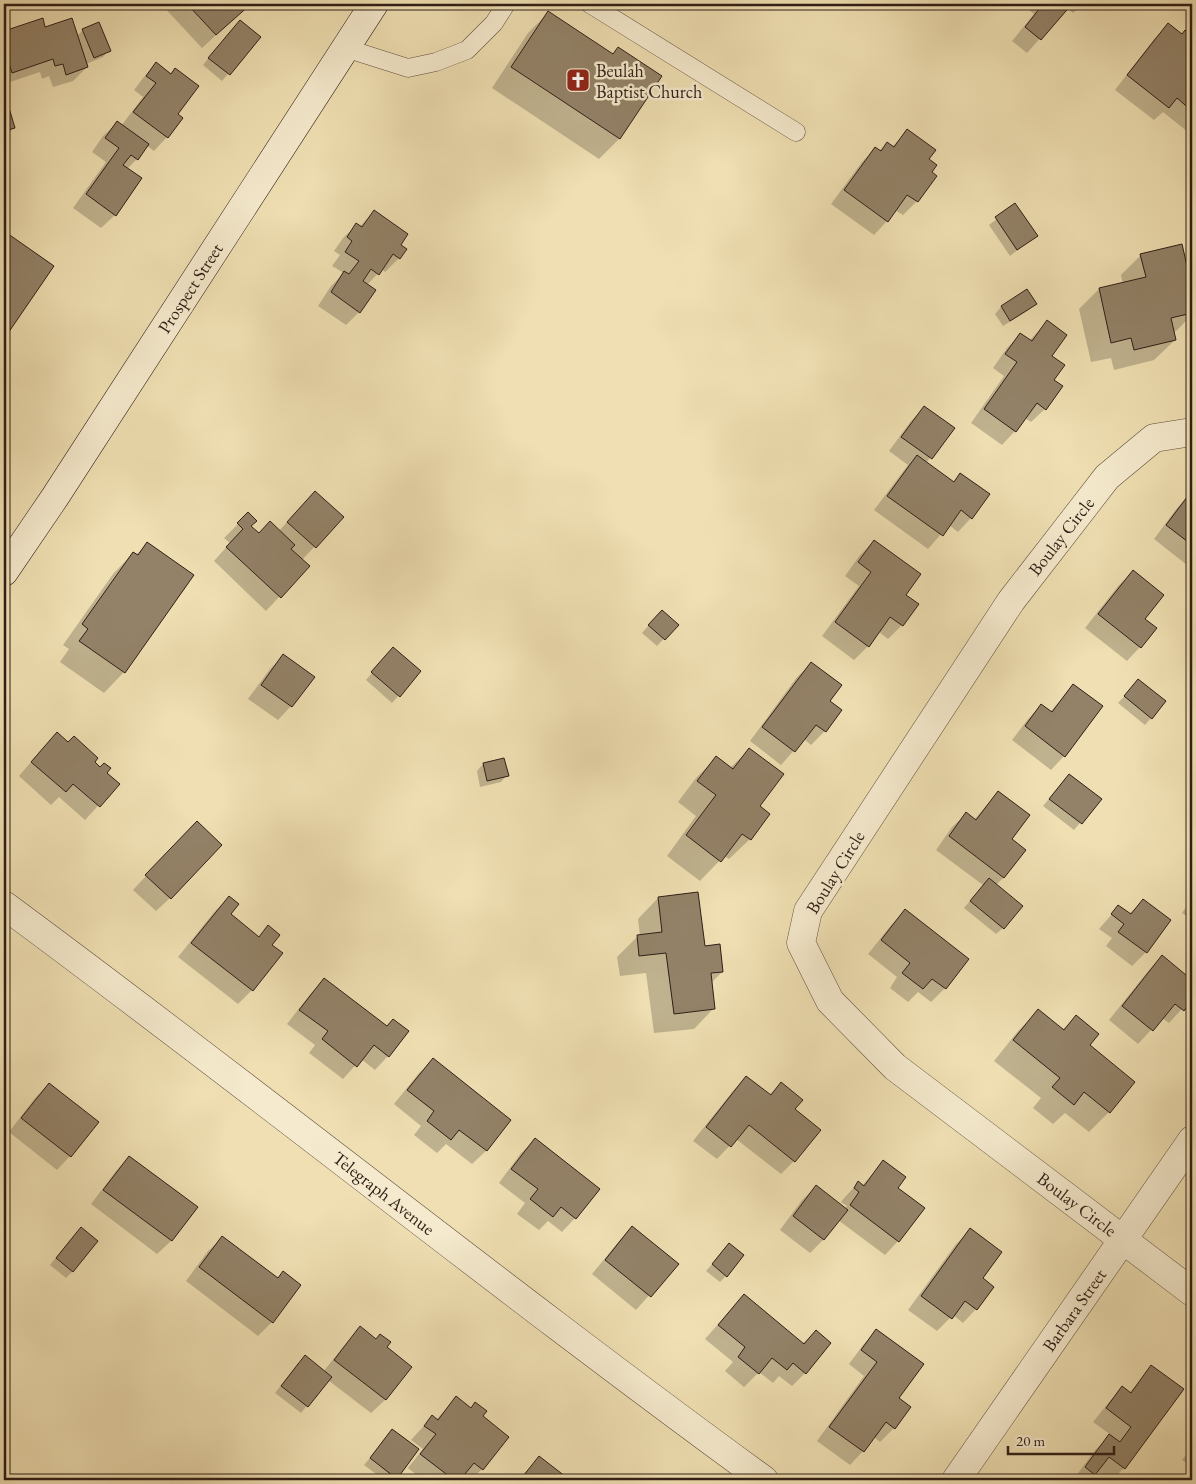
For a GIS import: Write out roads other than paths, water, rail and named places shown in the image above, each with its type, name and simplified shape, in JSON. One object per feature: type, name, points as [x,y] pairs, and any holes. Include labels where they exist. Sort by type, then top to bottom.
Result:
[{"type":"street","name":"Prospect Street","points":[[4,572],[55,497],[374,4]]},
{"type":"street","name":"Boulay Circle","points":[[1192,432],[1154,438],[1107,476],[1011,601],[808,911],[802,943],[830,1000],[895,1067],[1192,1292]]},
{"type":"street","name":"Telegraph Avenue","points":[[4,904],[649,1396],[764,1480]]},
{"type":"street","name":"Barbara Street","points":[[956,1480],[1192,1140]]},
{"type":"lane","points":[[345,48],[408,68],[436,62],[467,50],[494,23],[506,4]]},
{"type":"lane","points":[[590,4],[796,132]]},
{"type":"place","name":"Beulah Baptist Church","points":[[578,80]]}]
